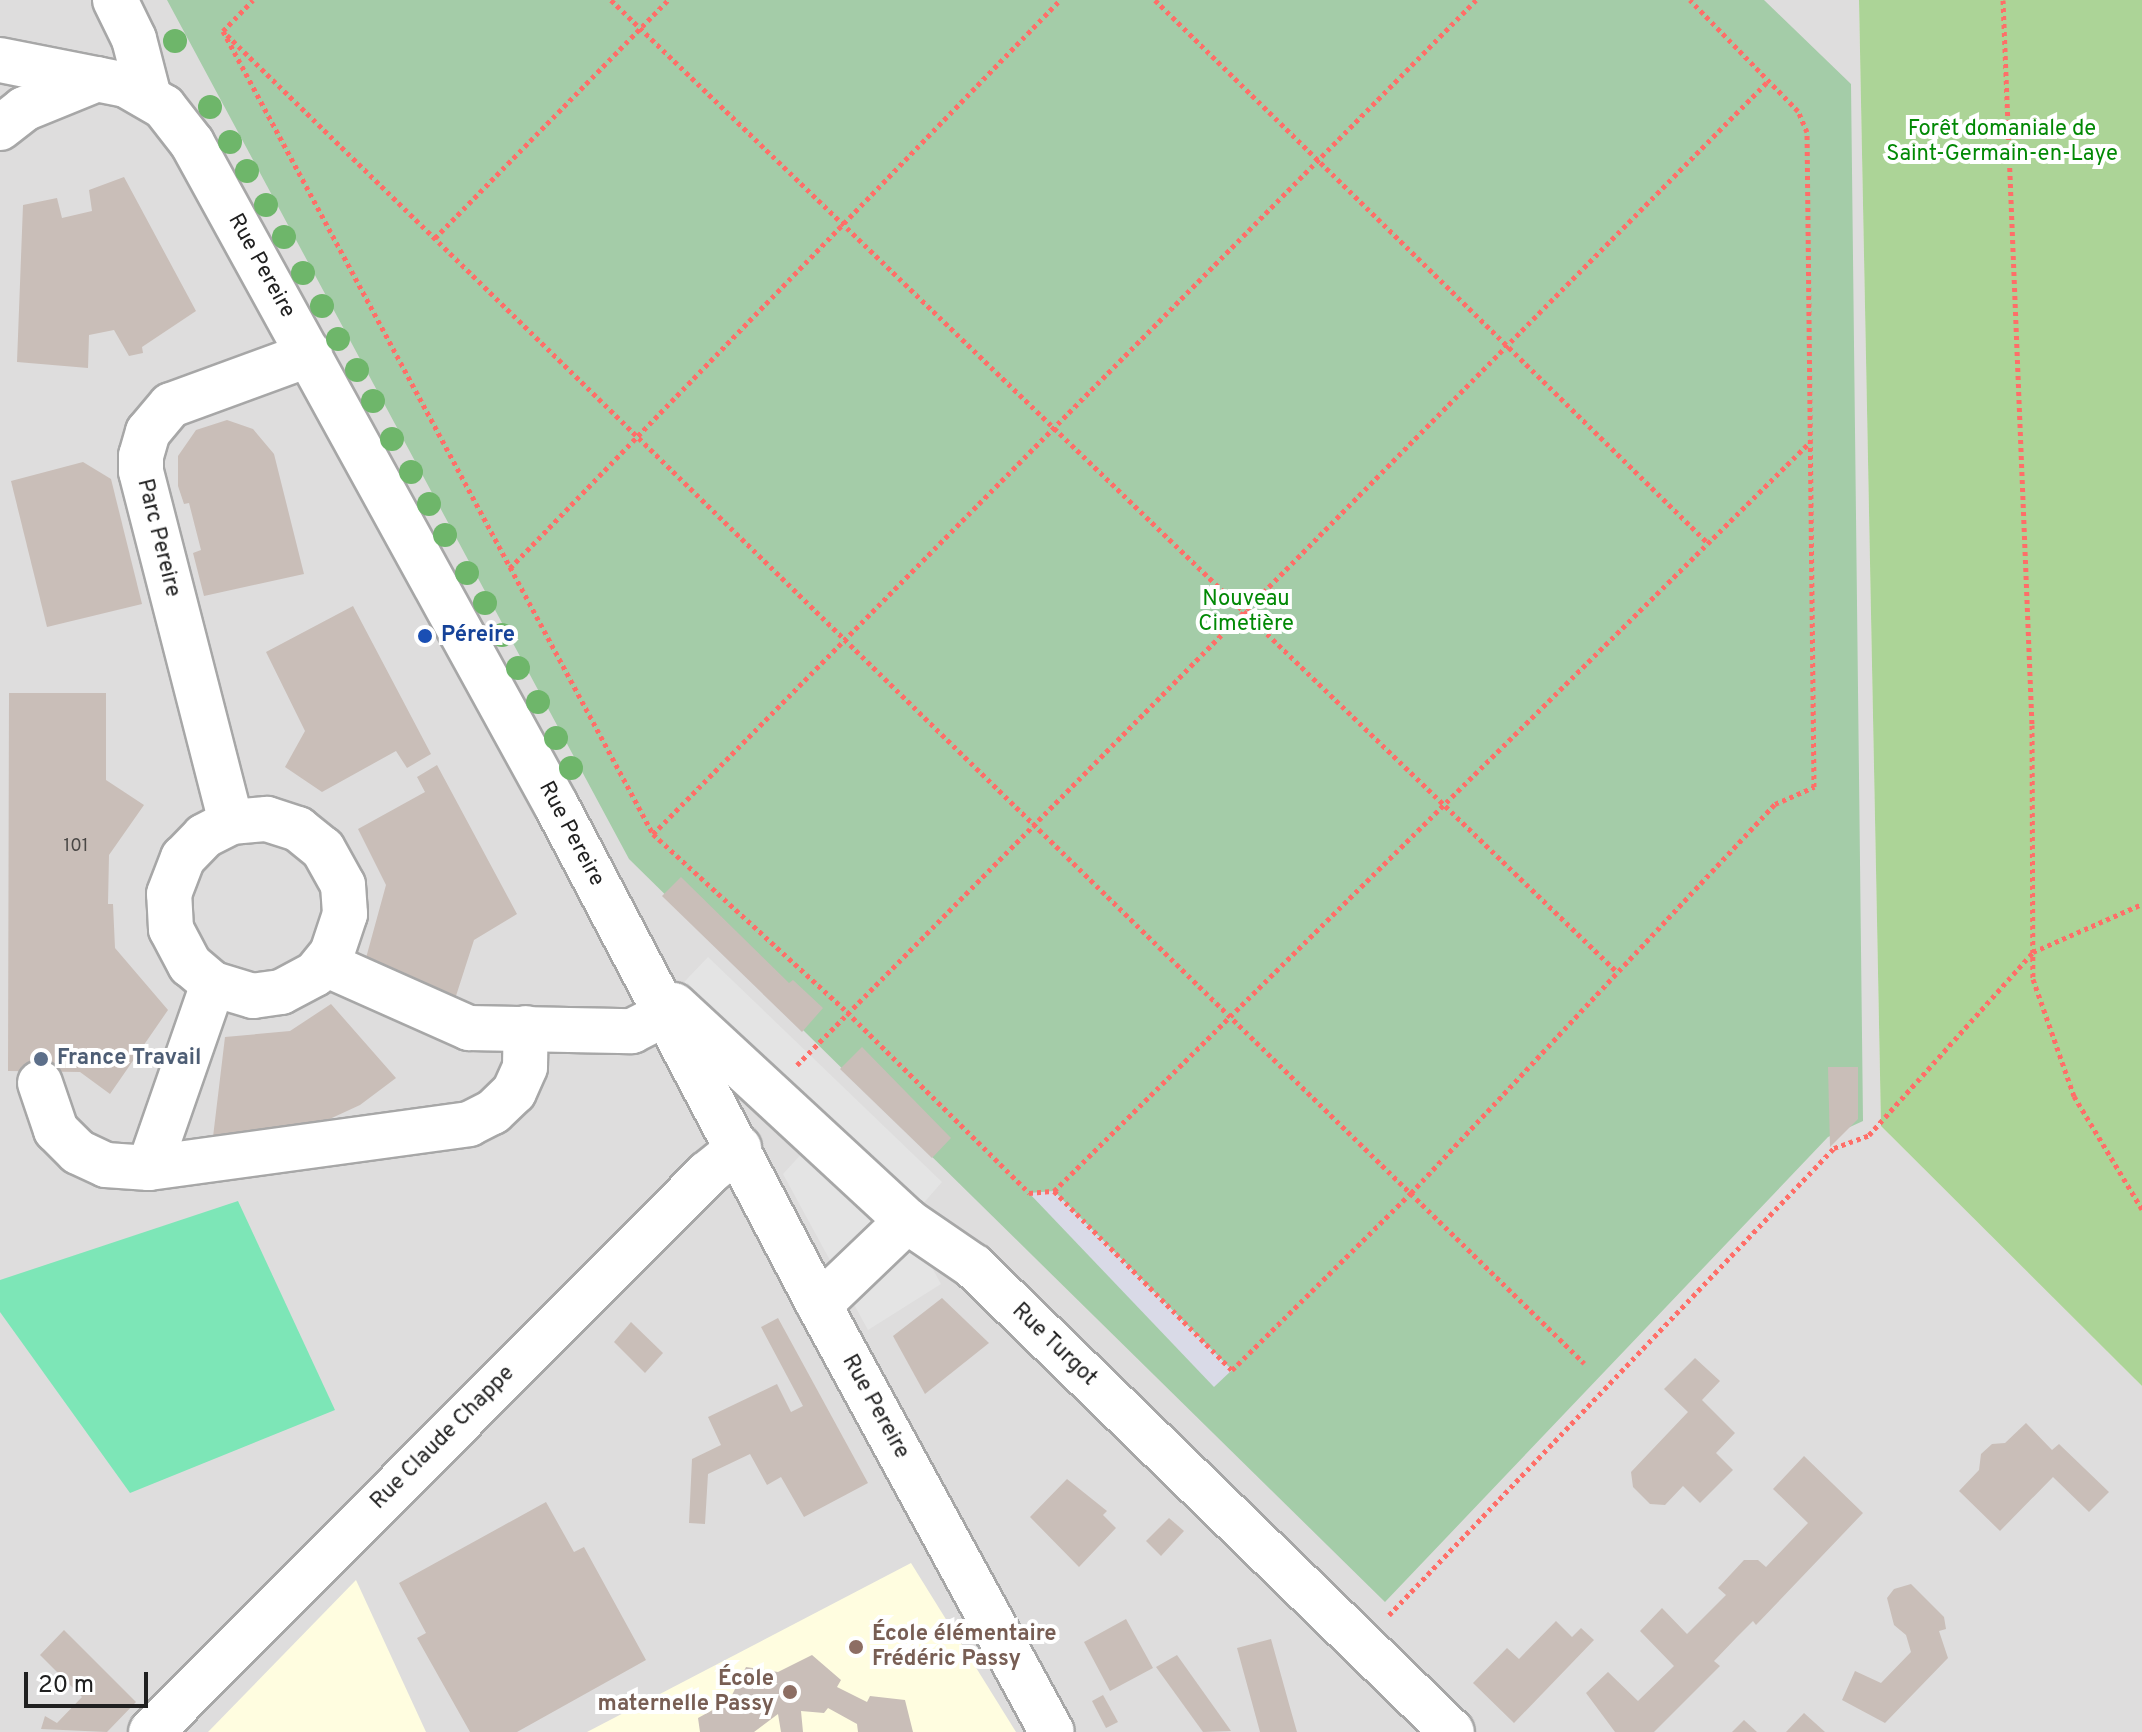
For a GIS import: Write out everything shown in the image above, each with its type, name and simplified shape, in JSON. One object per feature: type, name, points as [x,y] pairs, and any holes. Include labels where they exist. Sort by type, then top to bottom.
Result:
[{"type":"street","points":[[115,0],[134,39],[149,97]]},
{"type":"street","name":"Rue Pereire","points":[[0,60],[126,85],[149,97],[192,143],[310,354],[739,1148],[819,1305],[1052,1732]]},
{"type":"street","points":[[0,128],[24,109],[98,79]]},
{"type":"street","name":"Parc Pereire","points":[[231,822],[141,471],[141,456],[155,422],[179,400],[310,354]]},
{"type":"street","points":[[255,818],[289,824],[307,834],[330,859],[343,885],[345,914],[338,942],[325,964],[281,992],[253,996],[213,984],[190,965],[176,943],[169,894],[176,869],[192,847],[231,822],[255,818]]},
{"type":"street","points":[[325,964],[469,1028],[632,1031],[666,1014]]},
{"type":"street","name":"Rue Turgot","points":[[645,973],[907,1221],[973,1266],[1452,1732]]},
{"type":"street","points":[[149,1168],[213,984]]},
{"type":"street","points":[[40,1083],[56,1130],[78,1152],[106,1165],[149,1168],[469,1124],[493,1112],[514,1092],[525,1067],[526,1028]]},
{"type":"street","name":"Rue Claude Chappe","points":[[151,1732],[708,1173],[739,1148]]},
{"type":"street","points":[[819,1305],[907,1221]]},
{"type":"path","points":[[223,31],[253,0]]},
{"type":"path","points":[[611,0],[1616,971]]},
{"type":"path","points":[[435,238],[668,0]]},
{"type":"path","points":[[510,568],[1060,0]]},
{"type":"path","points":[[1155,0],[1708,543]]},
{"type":"path","points":[[653,834],[1476,0]]},
{"type":"path","points":[[1054,1191],[1232,1370],[1411,1193],[1775,804],[1814,787],[1807,132],[1798,111],[1690,0]]},
{"type":"path","points":[[2003,0],[2032,725],[2033,979],[2074,1096],[2142,1209]]},
{"type":"path","points":[[223,31],[1584,1363]]},
{"type":"path","points":[[223,31],[653,834],[847,1012],[1029,1193],[1054,1191],[1811,441]]},
{"type":"path","points":[[770,1094],[1033,823],[1769,80]]},
{"type":"path","points":[[1361,1644],[1834,1148],[1869,1135],[2033,952],[2142,904]]},
{"type":"shaded area","points":[[0,0],[1859,0],[1881,1126],[2142,1386],[2142,1732],[0,1732]]},
{"type":"shaded area","points":[[708,957],[942,1182],[907,1222],[941,1284],[868,1330],[783,1174],[816,1138],[668,999]]},
{"type":"shaded area","points":[[1054,1191],[1232,1370],[1214,1387],[1029,1193]]},
{"type":"shaded area","name":"École élémentaire Frédéric Passy","points":[[911,1563],[1016,1732],[587,1732]]},
{"type":"shaded area","points":[[356,1580],[426,1732],[208,1732]]},
{"type":"green space","name":"Nouveau Cimetière","points":[[167,0],[1764,0],[1851,84],[1863,1121],[1828,1137],[1385,1602],[629,859]]},
{"type":"green space","name":"Forêt domaniale de Saint-Germain-en-Laye","points":[[1859,0],[2142,0],[2142,1386],[1881,1126]]},
{"type":"green space","points":[[238,1201],[335,1410],[130,1493],[0,1312],[0,1280]]},
{"type":"building","points":[[124,177],[196,311],[142,347],[143,353],[129,356],[114,330],[89,335],[88,368],[17,362],[23,205],[57,198],[62,218],[92,211],[89,190]]},
{"type":"building","points":[[227,420],[253,429],[274,454],[304,574],[204,596],[193,553],[201,550],[189,503],[184,504],[178,486],[178,456],[196,430]]},
{"type":"building","points":[[83,462],[111,479],[142,604],[47,627],[11,481]]},
{"type":"building","points":[[353,606],[431,754],[407,768],[396,751],[322,792],[285,767],[305,731],[266,652]]},
{"type":"building","points":[[9,693],[106,693],[106,780],[144,805],[109,855],[108,904],[113,904],[115,948],[168,1010],[110,1094],[80,1072],[8,1071]]},
{"type":"building","points":[[437,765],[517,914],[474,940],[455,999],[366,958],[386,885],[358,829],[425,792],[417,777]]},
{"type":"building","points":[[681,877],[789,983],[793,980],[823,1008],[802,1032],[662,896]]},
{"type":"building","points":[[331,1004],[396,1078],[360,1105],[321,1123],[213,1137],[225,1037],[290,1031]]},
{"type":"building","points":[[862,1047],[951,1138],[932,1158],[840,1069]]},
{"type":"building","points":[[1828,1067],[1858,1067],[1858,1119],[1830,1147]]},
{"type":"building","points":[[942,1298],[989,1343],[925,1394],[893,1336]]},
{"type":"building","points":[[778,1318],[868,1483],[804,1517],[781,1477],[767,1485],[750,1454],[708,1474],[705,1524],[689,1523],[692,1459],[721,1445],[708,1417],[777,1384],[791,1412],[803,1406],[761,1327]]},
{"type":"building","points":[[631,1322],[663,1353],[645,1373],[614,1342]]},
{"type":"building","points":[[1695,1358],[1720,1381],[1702,1400],[1735,1433],[1716,1453],[1733,1470],[1700,1503],[1683,1486],[1665,1505],[1650,1504],[1633,1487],[1631,1472],[1688,1412],[1664,1389]]},
{"type":"building","points":[[2026,1423],[2052,1450],[2059,1444],[2109,1492],[2089,1512],[2053,1477],[2000,1531],[1959,1491],[1979,1470],[1981,1454],[1992,1444],[2005,1443]]},
{"type":"building","points":[[1804,1456],[1863,1513],[1756,1625],[1753,1621],[1714,1661],[1720,1666],[1654,1732],[1615,1732],[1586,1693],[1608,1672],[1638,1701],[1674,1666],[1640,1631],[1662,1608],[1687,1634],[1726,1595],[1718,1588],[1744,1560],[1758,1560],[1766,1567],[1808,1523],[1773,1489]]},
{"type":"building","points":[[1067,1479],[1107,1511],[1103,1515],[1116,1528],[1079,1567],[1030,1517]]},
{"type":"building","points":[[546,1502],[574,1552],[584,1547],[646,1660],[517,1732],[470,1732],[417,1638],[426,1633],[399,1583]]},
{"type":"building","points":[[1169,1518],[1184,1531],[1161,1556],[1146,1541]]},
{"type":"building","points":[[1911,1584],[1944,1617],[1946,1629],[1939,1631],[1948,1658],[1885,1723],[1842,1700],[1855,1671],[1881,1683],[1911,1652],[1906,1635],[1894,1625],[1887,1598],[1894,1589]]},
{"type":"building","points":[[1126,1619],[1153,1668],[1110,1691],[1084,1642]]},
{"type":"building","points":[[1556,1621],[1572,1637],[1581,1628],[1594,1640],[1514,1723],[1473,1683],[1507,1648],[1519,1659]]},
{"type":"building","points":[[64,1630],[136,1702],[107,1732],[41,1729],[45,1716],[57,1723],[82,1697],[40,1655]]},
{"type":"building","points":[[1271,1639],[1297,1732],[1260,1732],[1237,1648]]},
{"type":"building","name":"École maternelle Passy","points":[[812,1655],[841,1680],[837,1687],[867,1702],[870,1696],[905,1700],[913,1732],[858,1732],[857,1724],[828,1708],[824,1713],[801,1711],[803,1732],[781,1732],[778,1714],[754,1732],[700,1732],[698,1718],[729,1701],[746,1667],[778,1672]]},
{"type":"building","points":[[1177,1655],[1231,1731],[1203,1732],[1156,1667]]},
{"type":"building","points":[[1103,1695],[1118,1722],[1106,1728],[1092,1701]]},
{"type":"building","points":[[1804,1713],[1825,1732],[1786,1732]]},
{"type":"building","points":[[1744,1720],[1757,1732],[1732,1732]]},
{"type":"place","name":"Péreire","points":[[425,636]]},
{"type":"place","name":"France Travail","points":[[41,1059]]},
{"type":"place","name":"École élémentaire Frédéric Passy","points":[[856,1647]]},
{"type":"place","name":"École maternelle Passy","points":[[790,1692]]}]
